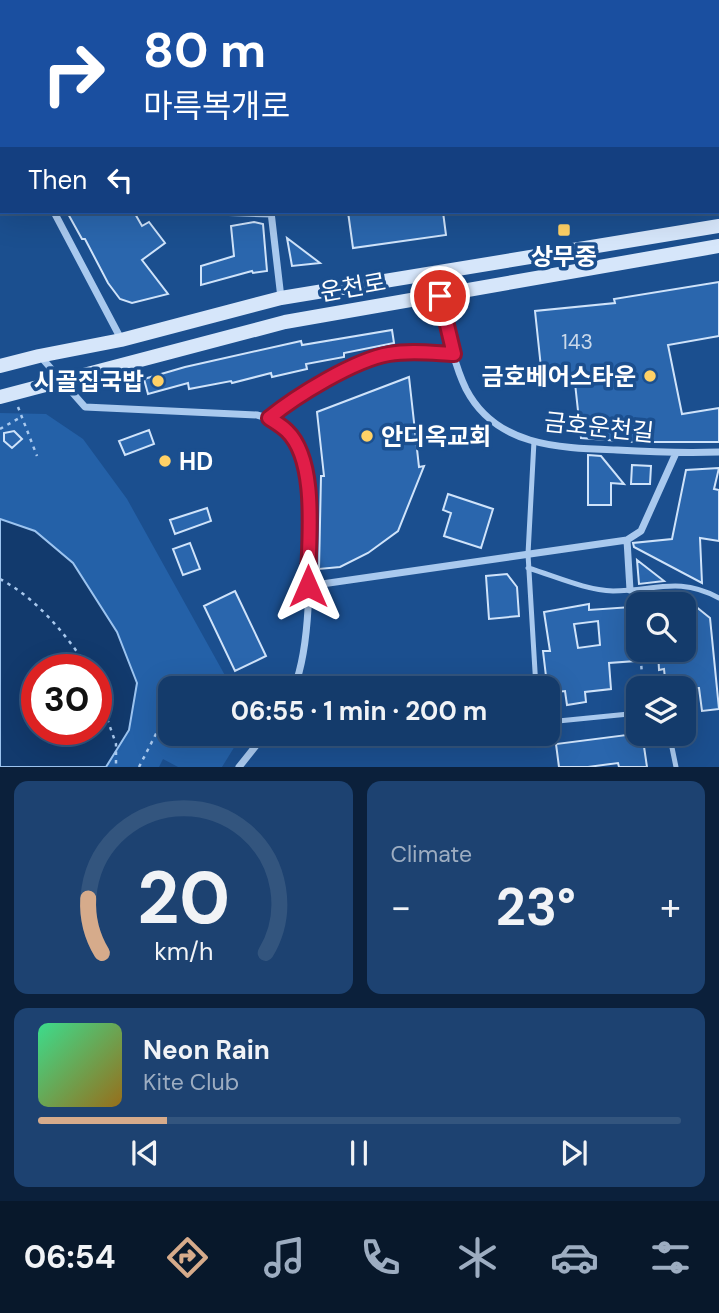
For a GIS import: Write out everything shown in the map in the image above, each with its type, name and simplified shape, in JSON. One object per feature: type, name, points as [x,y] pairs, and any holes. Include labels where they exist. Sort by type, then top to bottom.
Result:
[{"type":"street","points":[[55,214],[121,340]]},
{"type":"street","points":[[271,214],[281,298]]},
{"type":"street","name":"운천로","points":[[0,366],[121,340],[281,298],[719,226]]},
{"type":"street","name":"운천로","points":[[0,397],[285,322],[719,246]]},
{"type":"street","name":"금호운천길","points":[[440,296],[454,354],[466,388],[487,417],[503,428],[549,446],[566,448],[719,453]]},
{"type":"street","points":[[269,418],[288,402],[369,360],[398,353],[454,354]]},
{"type":"street","points":[[39,356],[85,407],[257,415],[269,418],[286,430],[304,460],[308,480],[308,586],[303,654],[297,676]]},
{"type":"street","points":[[308,586],[627,540],[641,531],[676,453]]},
{"type":"street","points":[[627,540],[632,589]]},
{"type":"street","points":[[239,767],[255,746]]},
{"type":"lane","points":[[534,441],[528,568],[536,676]]},
{"type":"lane","points":[[528,568],[601,589],[691,586],[719,598]]},
{"type":"lane","points":[[560,721],[626,714]]},
{"type":"lane","points":[[672,746],[676,767]]},
{"type":"path","points":[[15,393],[20,417],[37,456]]},
{"type":"path","points":[[0,429],[20,417]]},
{"type":"path","points":[[0,579],[19,589],[42,608],[78,654]]},
{"type":"path","points":[[139,767],[158,731]]},
{"type":"path","points":[[112,733],[116,744],[116,767]]},
{"type":"shaded area","points":[[0,413],[46,414],[83,439],[127,499],[225,676],[158,676],[158,746],[235,746],[222,767],[178,767],[163,759],[159,767],[0,767]]},
{"type":"shaded area","points":[[0,519],[35,531],[73,563],[117,632],[137,683],[129,730],[106,767],[0,767]]},
{"type":"building","points":[[68,214],[135,214],[142,226],[149,222],[165,243],[142,260],[168,294],[132,303],[120,299],[108,283],[85,239],[82,239]]},
{"type":"building","points":[[348,214],[443,214],[446,235],[353,248]]},
{"type":"building","points":[[254,222],[263,224],[267,271],[252,271],[201,285],[201,266],[234,256],[231,226]]},
{"type":"building","points":[[287,238],[320,263],[292,266]]},
{"type":"building","points":[[719,282],[719,336],[668,345],[682,414],[719,408],[719,442],[634,442],[581,438],[574,374],[542,377],[535,311],[615,303],[614,299]]},
{"type":"building","points":[[392,330],[394,343],[344,353],[344,357],[306,364],[307,369],[272,377],[271,373],[232,383],[231,381],[189,389],[188,383],[148,394],[144,379],[301,341],[302,345]]},
{"type":"building","points":[[409,377],[419,467],[424,466],[398,531],[368,553],[340,567],[319,569],[321,476],[324,476],[317,412]]},
{"type":"building","points":[[149,430],[154,444],[125,455],[119,441]]},
{"type":"building","points":[[14,431],[22,439],[12,448],[4,441],[4,433]]},
{"type":"building","points":[[588,455],[601,456],[624,484],[611,483],[611,505],[588,505]]},
{"type":"building","points":[[632,465],[651,466],[650,484],[631,484]]},
{"type":"building","points":[[719,468],[714,489],[719,490],[719,541],[700,538],[702,583],[634,547],[633,543],[672,539],[686,470]]},
{"type":"building","points":[[448,494],[493,509],[481,548],[444,536],[451,513],[443,510]]},
{"type":"building","points":[[207,508],[211,521],[175,534],[170,520]]},
{"type":"building","points":[[190,543],[200,569],[183,575],[173,549]]},
{"type":"building","points":[[637,560],[664,581],[639,584]]},
{"type":"building","points":[[507,574],[517,587],[519,616],[489,619],[486,576]]},
{"type":"building","points":[[235,591],[266,656],[235,671],[204,606]]},
{"type":"building","points":[[589,604],[589,610],[626,607],[626,662],[609,663],[611,689],[585,692],[586,702],[567,705],[565,691],[560,692],[560,676],[546,676],[543,651],[550,651],[544,612]],"holes":[[[598,621],[600,645],[578,648],[574,624]]]},
{"type":"building","points":[[696,607],[710,618],[719,709],[702,711],[696,676],[665,676],[664,669],[659,670],[659,662],[696,662]]},
{"type":"building","points":[[626,735],[626,746],[644,746],[647,767],[619,767],[618,763],[559,767],[556,746]]},
{"type":"place","name":"상무중","points":[[564,230]]},
{"type":"place","name":"금호베어스타운","points":[[650,376]]},
{"type":"place","name":"시골집국밥","points":[[158,381]]},
{"type":"place","name":"안디옥교회","points":[[367,436]]},
{"type":"place","name":"HD","points":[[165,461]]},
{"type":"route","points":[[308,586],[308,480],[304,460],[292,437],[269,418],[288,402],[344,372],[386,354],[454,354],[440,296]]}]
